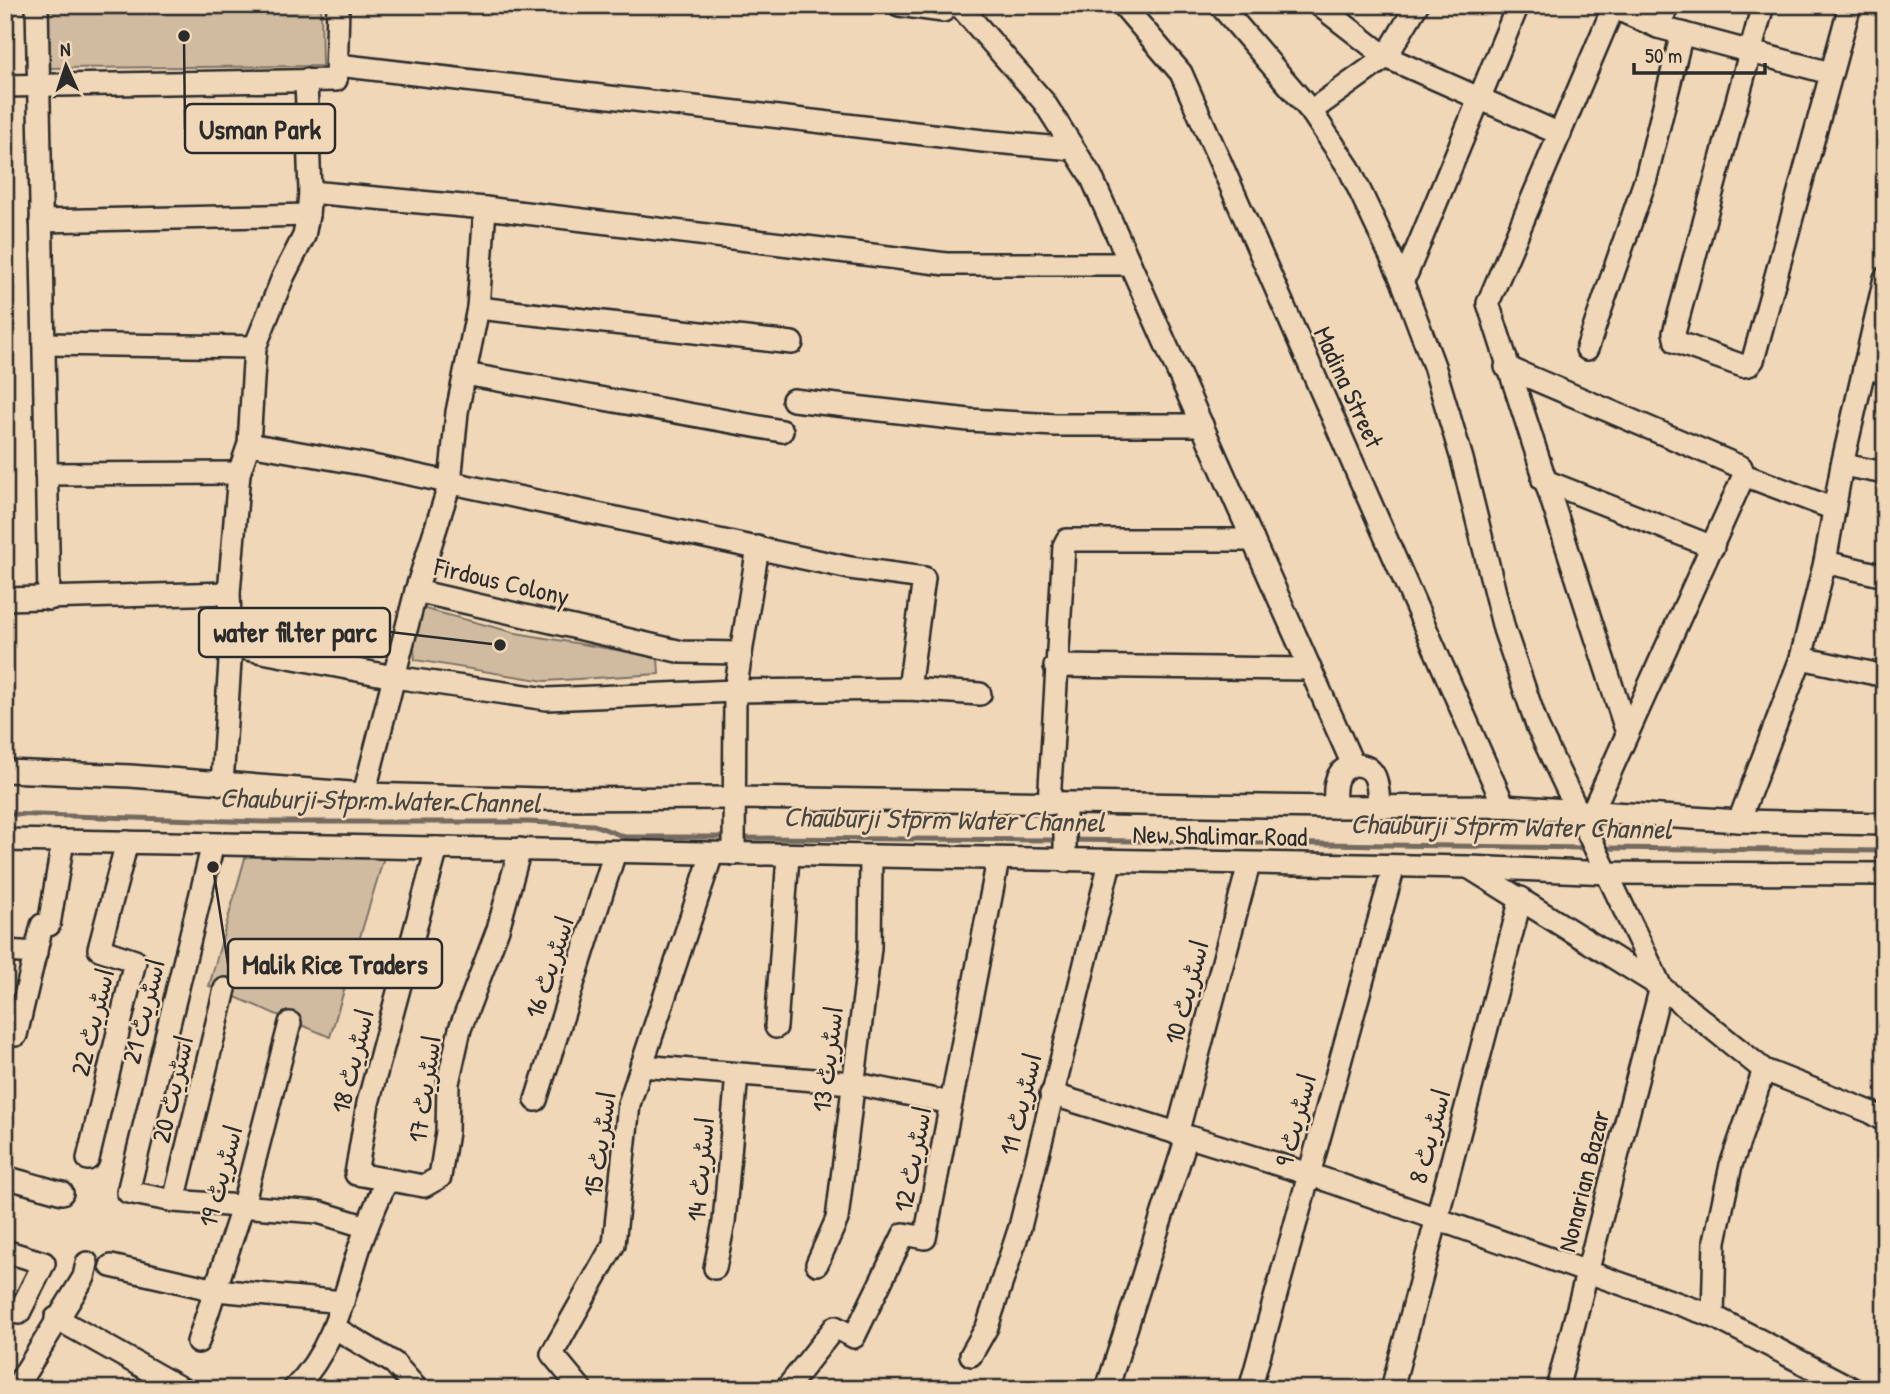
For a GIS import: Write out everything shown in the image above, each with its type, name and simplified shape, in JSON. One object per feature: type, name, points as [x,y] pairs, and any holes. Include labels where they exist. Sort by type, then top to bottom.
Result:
[{"type":"street","points":[[37,5],[49,599]]},
{"type":"street","points":[[5,86],[337,80],[338,5]]},
{"type":"street","points":[[899,5],[943,10],[951,5]]},
{"type":"street","points":[[959,5],[1044,102],[1091,176],[1353,765]]},
{"type":"street","name":"Madina Street","points":[[1123,5],[1181,73],[1504,806]]},
{"type":"street","points":[[1220,5],[1311,111],[1349,168],[1401,278],[1434,366],[1462,459],[1504,629],[1538,729],[1584,814],[1661,987]]},
{"type":"street","points":[[1319,5],[1386,57],[1560,134]]},
{"type":"street","points":[[1311,111],[1386,57],[1417,5]]},
{"type":"street","points":[[1401,278],[1407,273],[1518,5]]},
{"type":"street","points":[[1658,27],[1668,5]]},
{"type":"street","points":[[1763,5],[1674,339],[1743,366],[1753,360],[1850,5]]},
{"type":"street","points":[[1627,733],[1506,367],[1488,303],[1611,6],[1658,27],[1830,73]]},
{"type":"street","points":[[1587,349],[1646,178],[1682,33]]},
{"type":"street","points":[[338,65],[983,141],[1073,149]]},
{"type":"street","points":[[222,784],[231,646],[229,593],[239,473],[249,444],[255,347],[283,276],[304,236],[308,215],[310,192],[306,80]]},
{"type":"street","points":[[310,192],[485,208],[946,264],[1130,264]]},
{"type":"street","points":[[416,591],[450,483],[465,374],[478,308],[485,208]]},
{"type":"street","points":[[41,221],[308,215]]},
{"type":"street","points":[[1739,821],[1801,658],[1825,562],[1842,465],[1874,370],[1885,278]]},
{"type":"street","points":[[478,308],[792,343]]},
{"type":"street","points":[[44,344],[255,347]]},
{"type":"street","points":[[1506,367],[1741,467],[1744,475],[1627,733],[1584,814]]},
{"type":"street","points":[[465,374],[782,431]]},
{"type":"street","points":[[793,400],[969,420],[1055,425],[1202,425]]},
{"type":"street","points":[[249,444],[450,483],[850,568],[924,578],[909,689]]},
{"type":"street","points":[[1842,465],[1885,473]]},
{"type":"street","points":[[46,474],[239,473]]},
{"type":"street","points":[[1744,475],[1834,509]]},
{"type":"street","points":[[1543,480],[1713,547]]},
{"type":"street","points":[[1065,856],[1059,808],[1055,666],[1064,546],[1067,540],[1253,540]]},
{"type":"street","points":[[734,849],[735,691],[758,547]]},
{"type":"street","points":[[1825,562],[1885,576]]},
{"type":"street","name":"Firdous Colony","points":[[364,794],[416,591],[682,652],[740,653]]},
{"type":"street","points":[[5,599],[229,593]]},
{"type":"street","points":[[231,646],[394,677],[547,699],[735,691],[909,689],[980,694]]},
{"type":"street","points":[[1801,658],[1885,676]]},
{"type":"street","points":[[1055,666],[1310,669]]},
{"type":"street","points":[[1335,807],[1335,779],[1340,771],[1353,765],[1370,769],[1376,776],[1379,807]]},
{"type":"street","points":[[5,771],[364,794],[540,799],[1059,808],[1504,806],[1584,814],[1885,824]]},
{"type":"street","name":"New Shalimar Road","points":[[5,839],[712,854],[734,849],[788,856],[871,858],[998,860],[1065,856],[1110,862],[1468,867],[1606,866],[1885,874]]},
{"type":"street","points":[[5,1034],[16,1035],[42,925],[49,925],[63,841]]},
{"type":"street","name":"اسٹریٹ 22","points":[[88,1159],[135,961],[99,949],[127,842]]},
{"type":"street","name":"اسٹریٹ 21","points":[[174,1201],[128,1192],[213,844]]},
{"type":"street","name":"اسٹریٹ 18","points":[[390,1182],[356,1174],[368,1103],[437,848]]},
{"type":"street","name":"اسٹریٹ 17","points":[[390,1182],[424,1186],[440,1177],[447,1132],[449,1083],[460,1029],[498,929],[520,849]]},
{"type":"street","name":"اسٹریٹ 16","points":[[536,1100],[615,852]]},
{"type":"street","name":"اسٹریٹ 15","points":[[581,1389],[552,1354],[614,1244],[629,1104],[712,854]]},
{"type":"street","points":[[776,1027],[788,856]]},
{"type":"street","name":"اسٹریٹ 13","points":[[817,1264],[837,1219],[870,948],[871,858]]},
{"type":"street","name":"اسٹریٹ 12","points":[[786,1389],[835,1327],[855,1336],[904,1234],[925,1238],[998,860]]},
{"type":"street","name":"اسٹریٹ 11","points":[[971,1355],[987,1327],[1020,1227],[1110,862]]},
{"type":"street","name":"اسٹریٹ 10","points":[[1107,1387],[1182,1135],[1249,864]]},
{"type":"street","name":"اسٹریٹ 9","points":[[1250,1389],[1394,866]]},
{"type":"street","name":"New Shalimar Road","points":[[1468,867],[1661,987],[1765,1070],[1868,1111],[1885,1121]]},
{"type":"street","name":"اسٹریٹ 8","points":[[1392,1389],[1521,898]]},
{"type":"street","points":[[5,951],[36,953]]},
{"type":"street","name":"Nonarian Bazar","points":[[1557,1389],[1661,987]]},
{"type":"street","name":"اسٹریٹ 20","points":[[174,1201],[225,989]]},
{"type":"street","name":"اسٹریٹ 19","points":[[198,1342],[243,1205],[290,1023]]},
{"type":"street","points":[[641,1066],[852,1083],[951,1103]]},
{"type":"street","points":[[1713,1316],[1716,1241],[1731,1165],[1765,1070]]},
{"type":"street","name":"اسٹریٹ 14","points":[[715,1268],[724,1222],[737,1074]]},
{"type":"street","points":[[1051,1094],[1309,1174],[1713,1316],[1853,1389]]},
{"type":"street","points":[[5,1177],[62,1193]]},
{"type":"street","points":[[293,1389],[308,1375],[335,1328],[367,1227],[385,1184],[390,1182]]},
{"type":"street","points":[[174,1201],[318,1212],[367,1227]]},
{"type":"street","points":[[5,1251],[44,1263],[19,1313]]},
{"type":"street","points":[[15,1389],[56,1318],[84,1277],[87,1263]]},
{"type":"street","points":[[111,1266],[216,1290],[343,1302]]},
{"type":"street","points":[[56,1318],[182,1389]]},
{"type":"street","points":[[335,1328],[394,1363],[417,1389]]},
{"type":"shaded area","points":[[46,5],[321,5],[322,66],[46,68]]},
{"type":"shaded area","points":[[410,605],[516,633],[658,657],[659,674],[545,681],[415,660]]},
{"type":"shaded area","points":[[249,844],[387,847],[330,1037],[209,986]]},
{"type":"waterway","name":"Chauburji Stprm Water Channel","points":[[5,814],[263,822],[527,822],[594,825],[625,837],[730,837]]},
{"type":"waterway","name":"Chauburji Stprm Water Channel","points":[[740,838],[1059,840]]},
{"type":"waterway","name":"Chauburji Stprm Water Channel","points":[[1069,840],[1588,848]]},
{"type":"waterway","name":"Chauburji Stprm Water Channel","points":[[1601,848],[1885,851]]},
{"type":"place","name":"Usman Park","points":[[184,36]]},
{"type":"place","name":"water filter parc","points":[[500,645]]},
{"type":"place","name":"Malik Rice Traders","points":[[213,867]]}]
